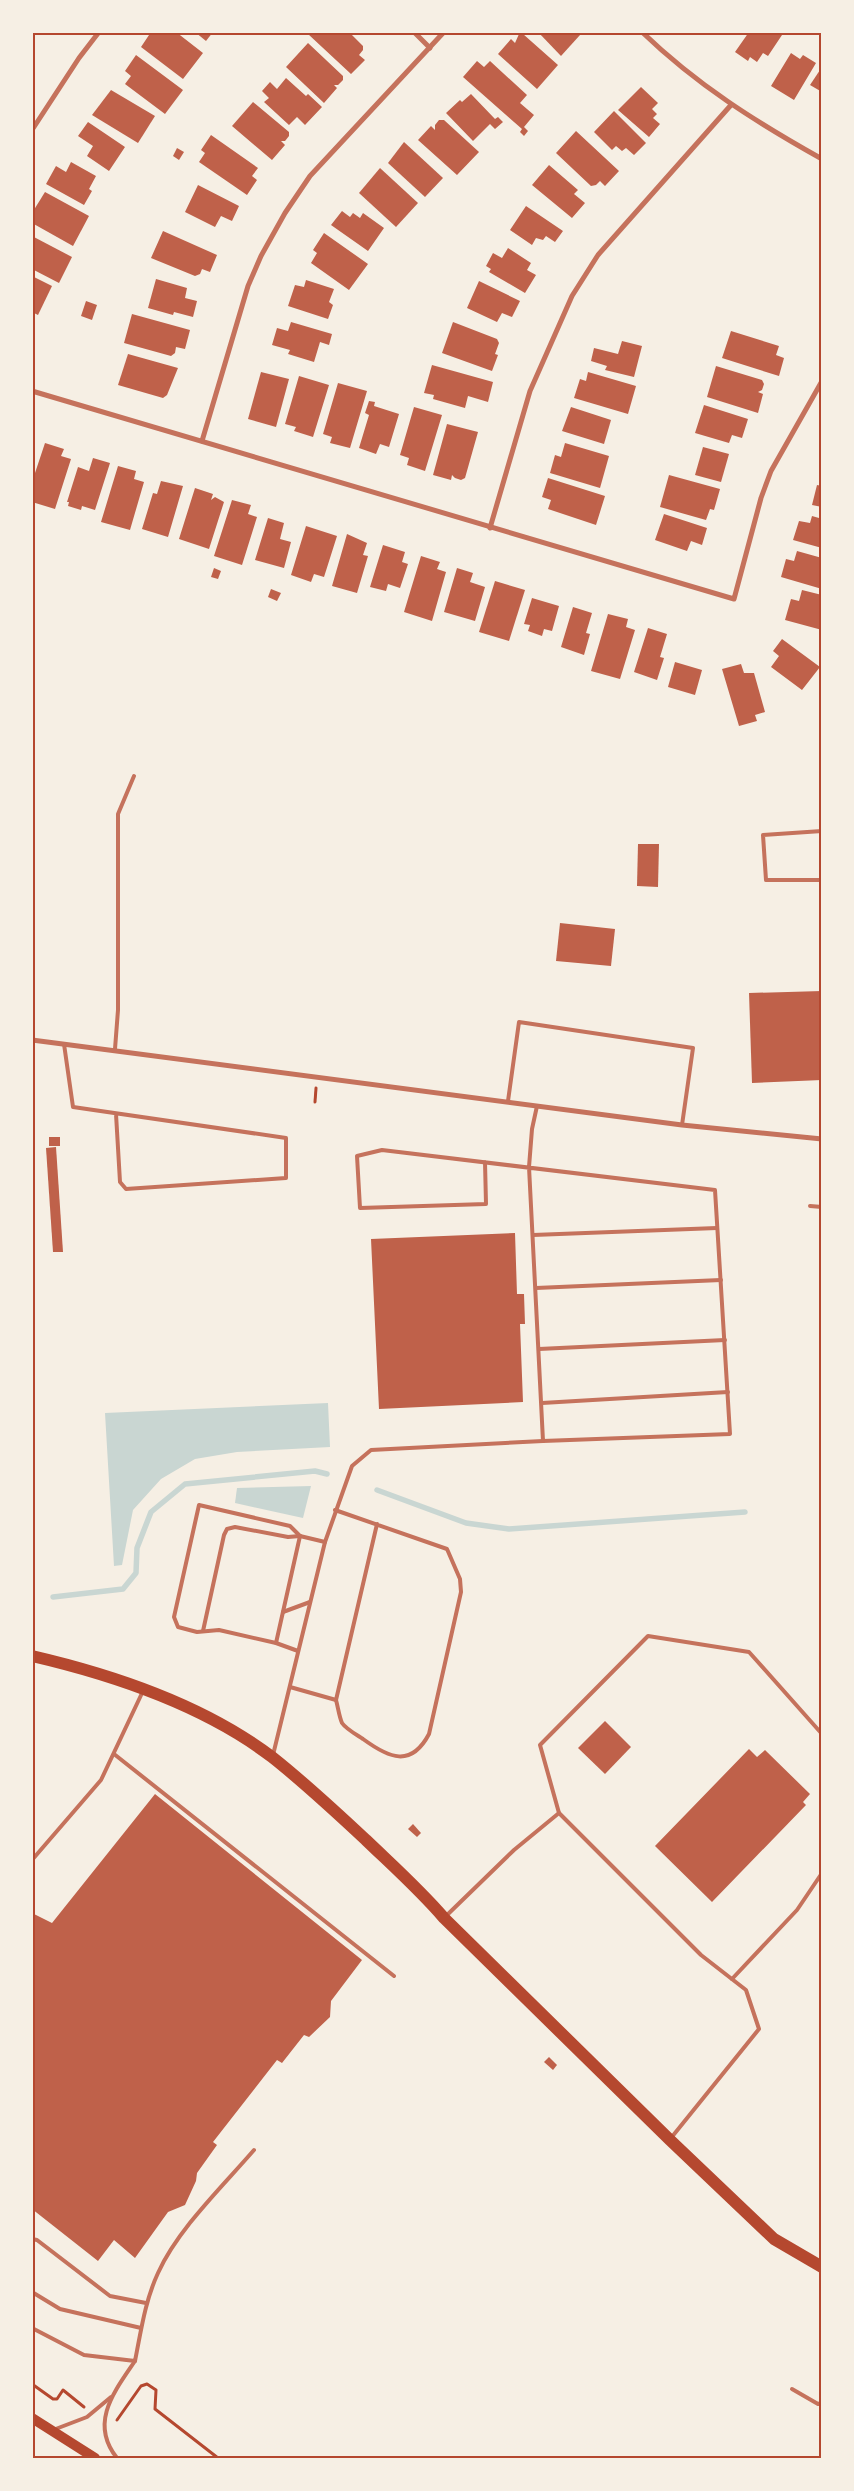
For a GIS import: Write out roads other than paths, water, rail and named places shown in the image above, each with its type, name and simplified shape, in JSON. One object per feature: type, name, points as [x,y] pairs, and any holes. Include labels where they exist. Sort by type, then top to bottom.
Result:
[{"type":"main road","points":[[32,1656],[85,1668],[144,1689],[226,1727],[272,1758],[346,1821],[422,1893],[444,1918],[670,2140],[774,2239],[822,2267]]},
{"type":"main road","points":[[32,2418],[95,2458]]},
{"type":"street","points":[[32,130],[98,32]]},
{"type":"street","points":[[414,32],[430,48]]},
{"type":"street","points":[[202,441],[248,286],[261,256],[285,213],[310,176],[444,32]]},
{"type":"street","points":[[642,32],[687,74],[731,105],[822,159]]},
{"type":"street","points":[[490,528],[530,391],[572,296],[598,255],[731,105]]},
{"type":"street","points":[[32,390],[490,528],[734,599],[751,529],[771,471],[822,381]]},
{"type":"street","points":[[32,1040],[115,1049],[682,1125],[822,1139]]},
{"type":"lane","points":[[115,1049],[118,1000],[118,814],[134,776]]},
{"type":"lane","points":[[822,831],[763,835],[766,880],[822,880]]},
{"type":"lane","points":[[508,1102],[519,1022],[693,1048],[682,1125]]},
{"type":"lane","points":[[64,1044],[73,1107],[286,1138],[286,1178],[126,1189],[120,1182],[116,1114]]},
{"type":"lane","points":[[536,1106],[529,1167],[544,1441]]},
{"type":"lane","points":[[272,1758],[325,1542],[335,1510],[352,1466],[371,1450],[730,1434],[714,1190],[529,1167],[382,1150],[357,1156],[360,1208],[486,1204],[485,1162]]},
{"type":"lane","points":[[810,1206],[822,1207]]},
{"type":"lane","points":[[533,1235],[717,1228]]},
{"type":"lane","points":[[536,1288],[720,1280]]},
{"type":"lane","points":[[539,1349],[724,1340]]},
{"type":"lane","points":[[542,1402],[728,1392]]},
{"type":"lane","points":[[298,1652],[276,1643],[219,1630],[204,1631],[178,1627],[174,1617],[199,1505],[290,1526],[300,1536]]},
{"type":"lane","points":[[335,1510],[377,1524],[447,1549],[460,1579],[461,1592],[429,1734],[422,1746],[410,1756],[396,1757],[382,1753],[342,1724],[336,1700],[377,1524]]},
{"type":"lane","points":[[204,1631],[224,1535],[228,1529],[235,1527],[288,1537],[300,1536],[325,1542]]},
{"type":"lane","points":[[276,1643],[300,1536]]},
{"type":"lane","points":[[283,1612],[310,1602]]},
{"type":"lane","points":[[670,2140],[759,2029],[746,1990],[701,1955],[559,1813],[540,1745],[648,1636],[749,1652],[822,1734]]},
{"type":"lane","points":[[290,1688],[336,1700]]},
{"type":"lane","points":[[32,1860],[101,1780],[144,1689]]},
{"type":"lane","points":[[114,1754],[394,1976]]},
{"type":"lane","points":[[444,1918],[514,1850],[559,1813]]},
{"type":"lane","points":[[732,1979],[797,1910],[822,1873]]},
{"type":"lane","points":[[51,2431],[87,2418],[111,2397],[135,2361],[146,2303],[158,2271],[184,2232],[254,2150]]},
{"type":"lane","points":[[32,2239],[37,2240],[110,2296],[146,2303]]},
{"type":"lane","points":[[32,2292],[60,2309],[141,2328]]},
{"type":"lane","points":[[32,2328],[84,2354],[135,2361]]},
{"type":"lane","points":[[792,2389],[818,2404],[822,2403]]},
{"type":"lane","points":[[111,2397],[104,2423],[104,2436],[117,2458]]},
{"type":"waterway","points":[[53,1597],[123,1589],[136,1573],[137,1548],[151,1512],[185,1484],[315,1471],[327,1474]]},
{"type":"waterway","points":[[377,1490],[466,1523],[509,1529],[745,1512]]}]
